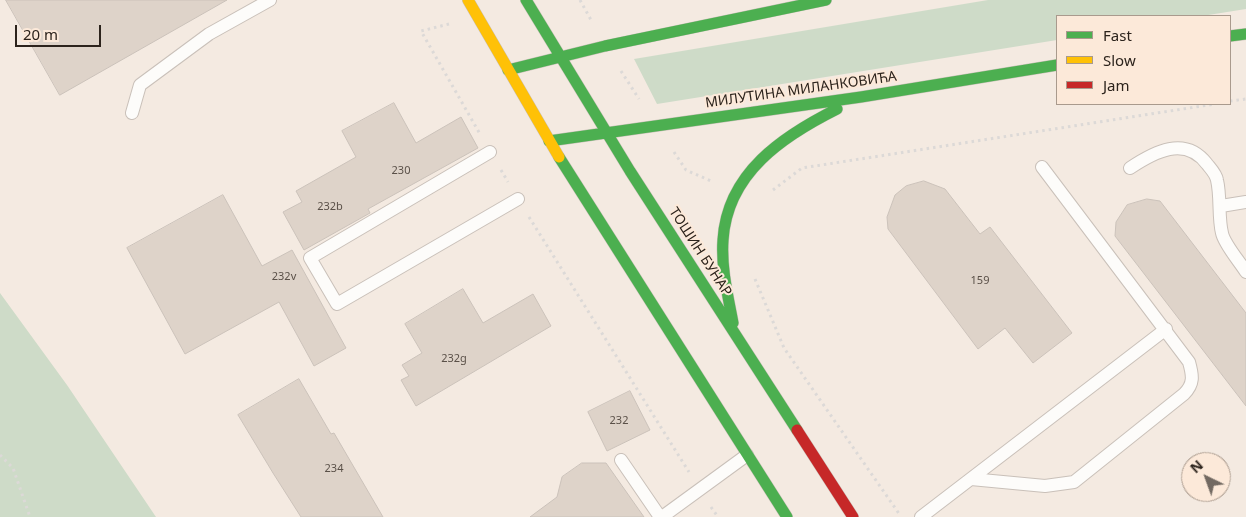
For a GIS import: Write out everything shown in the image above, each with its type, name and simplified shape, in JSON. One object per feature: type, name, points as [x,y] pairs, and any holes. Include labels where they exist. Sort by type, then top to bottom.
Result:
[{"type":"main road","points":[[468,0],[549,141],[787,517]]},
{"type":"main road","name":"ТОШИН БУНАР","points":[[526,0],[606,132],[853,517]]},
{"type":"main road","points":[[508,70],[605,46],[826,0]]},
{"type":"main road","points":[[749,3],[786,8]]},
{"type":"main road","points":[[1231,36],[1246,34]]},
{"type":"main road","name":"МИЛУТИНА МИЛАНКОВИЋА","points":[[549,141],[860,97],[1056,65]]},
{"type":"main road","points":[[736,334],[724,268],[724,230],[736,192],[750,170],[779,143],[802,126],[860,97]]},
{"type":"lane","points":[[132,113],[140,85],[209,34],[270,0]]},
{"type":"lane","points":[[1130,168],[1146,157],[1167,148],[1185,148],[1202,157],[1217,177],[1222,234],[1246,272]]},
{"type":"lane","points":[[490,152],[310,258],[337,304],[518,199]]},
{"type":"lane","points":[[971,479],[1045,486],[1074,482],[1188,389],[1193,375],[1189,362],[1166,329],[1042,167]]},
{"type":"lane","points":[[1221,206],[1246,202]]},
{"type":"lane","points":[[921,517],[1166,329]]},
{"type":"lane","points":[[621,460],[661,517],[747,455]]},
{"type":"path","points":[[580,0],[605,46],[686,170]]},
{"type":"path","points":[[435,28],[421,31],[490,152],[718,517]]},
{"type":"path","points":[[1231,102],[1246,99]]},
{"type":"path","points":[[768,194],[802,168],[1209,105]]},
{"type":"path","points":[[753,272],[784,348],[901,517]]},
{"type":"path","points":[[0,455],[13,468],[30,517]]},
{"type":"green space","points":[[988,0],[1246,0],[1246,9],[1208,15],[1056,15],[1056,40],[657,104],[634,59]]},
{"type":"green space","points":[[0,293],[67,385],[156,517],[0,517]]},
{"type":"building","points":[[6,0],[227,0],[60,95]]},
{"type":"building","points":[[394,103],[416,143],[461,117],[478,148],[368,209],[370,213],[304,250],[283,212],[302,202],[296,191],[356,157],[342,131]]},
{"type":"building","points":[[924,181],[945,189],[980,234],[990,227],[1072,333],[1033,363],[1005,328],[978,349],[888,229],[887,217],[895,195],[906,186]]},
{"type":"building","points":[[223,195],[262,266],[292,250],[346,348],[314,366],[279,302],[185,354],[127,248]]},
{"type":"building","points":[[1147,199],[1160,201],[1246,313],[1246,406],[1115,236],[1116,222],[1127,205]]},
{"type":"building","points":[[463,289],[483,323],[533,294],[551,326],[416,406],[401,380],[409,376],[402,365],[422,353],[405,324]]},
{"type":"building","points":[[299,379],[331,434],[334,433],[383,517],[301,517],[273,473],[238,415]]},
{"type":"building","points":[[630,391],[650,430],[607,451],[588,412]]},
{"type":"building","points":[[582,463],[606,463],[644,517],[530,517],[557,497],[562,477]]},
{"type":"traffic: fast","points":[[526,0],[630,171],[797,430]]},
{"type":"traffic: fast","points":[[508,70],[605,46],[826,0]]},
{"type":"traffic: fast","points":[[1231,36],[1246,34]]},
{"type":"traffic: fast","points":[[549,141],[861,97],[1056,65]]},
{"type":"traffic: fast","points":[[733,323],[725,282],[723,240],[727,216],[735,195],[747,176],[778,145],[797,131],[837,109]]},
{"type":"traffic: fast","points":[[559,157],[787,517]]},
{"type":"traffic: slow","points":[[468,0],[559,157]]},
{"type":"traffic: jam","points":[[797,430],[853,517]]}]
